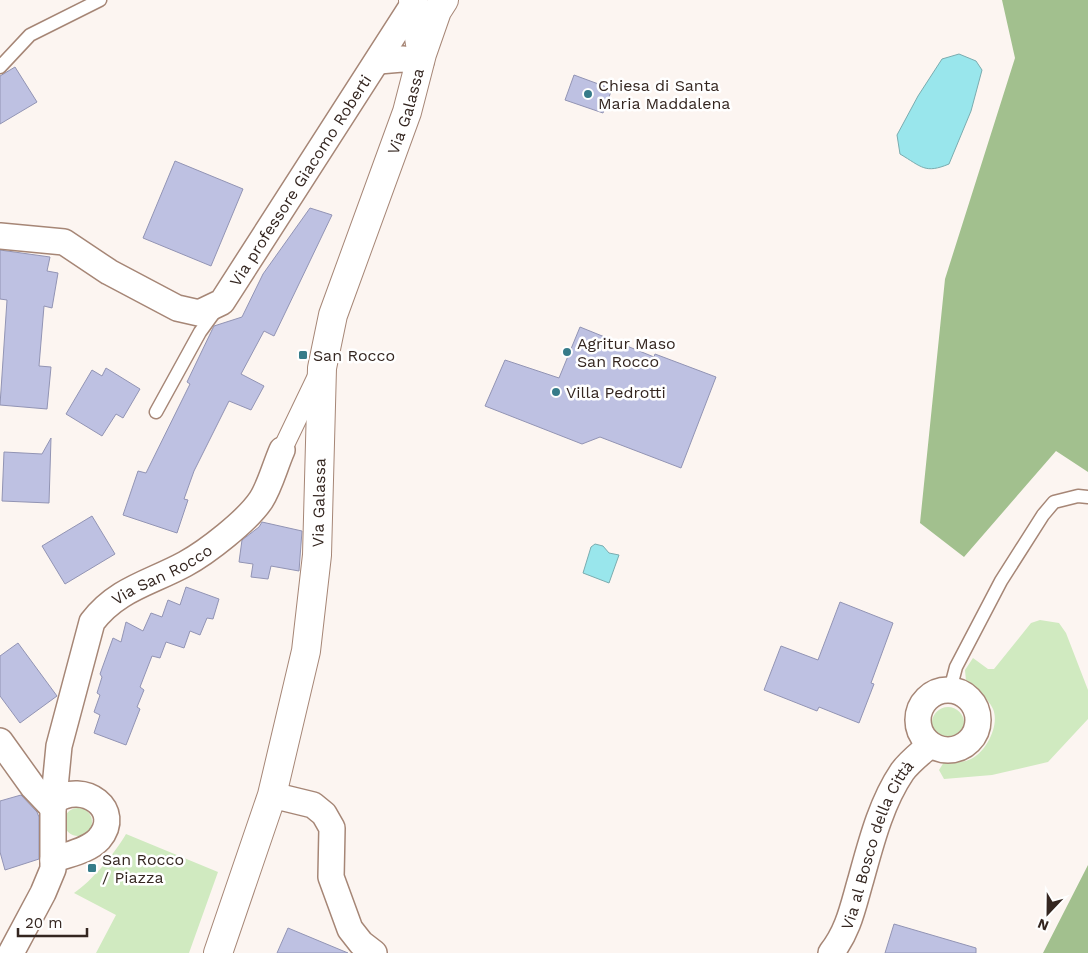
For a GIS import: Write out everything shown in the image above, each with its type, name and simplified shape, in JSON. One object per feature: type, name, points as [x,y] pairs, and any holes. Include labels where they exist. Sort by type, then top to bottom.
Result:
[{"type":"main road","name":"Via Galassa","points":[[218,953],[272,796],[306,651],[317,555],[322,368],[333,315],[407,112],[421,58],[437,11],[444,0]]},
{"type":"main road","name":"Via Galassa","points":[[414,2],[421,58]]},
{"type":"street","name":"Via professore Giacomo Roberti","points":[[0,236],[64,242],[109,272],[177,308],[198,312],[222,302],[414,2]]},
{"type":"street","name":"Via professore Giacomo Roberti","points":[[378,61],[421,58]]},
{"type":"street","name":"Via San Rocco","points":[[10,953],[50,880],[53,860],[54,805],[60,746],[92,622],[103,608],[119,595],[186,564],[231,532],[261,500],[282,450],[322,368]]},
{"type":"street","name":"Via al Bosco della Città","points":[[950,690],[960,692],[969,698],[977,712],[977,728],[965,745],[956,750],[945,750],[930,745],[920,733],[917,723],[918,712],[930,695],[950,690]]},
{"type":"street","points":[[0,741],[33,787],[54,805],[68,793],[92,796],[103,808],[106,822],[104,830],[93,844],[53,860]]},
{"type":"street","name":"Via al Bosco della Città","points":[[831,953],[842,939],[852,915],[876,826],[886,803],[903,771],[930,745]]},
{"type":"street","points":[[272,796],[313,805],[324,814],[332,828],[331,877],[350,928],[362,943],[374,953]]},
{"type":"lane","points":[[0,67],[30,35],[100,0]]},
{"type":"lane","name":"Via professore Giacomo Roberti","points":[[156,412],[200,332],[222,302]]},
{"type":"lane","points":[[950,690],[956,667],[1001,581],[1043,515],[1054,502],[1078,496],[1088,497]]},
{"type":"green space","points":[[1002,0],[1088,0],[1088,472],[1056,451],[964,557],[920,523],[945,279],[1015,58]]},
{"type":"green space","points":[[1040,620],[1059,623],[1066,633],[1088,690],[1088,719],[1048,762],[992,775],[944,779],[939,770],[944,762],[964,761],[977,755],[990,737],[995,723],[995,715],[991,705],[966,681],[965,670],[973,658],[988,669],[994,669],[1031,623]]},
{"type":"green space","points":[[948,707],[960,711],[964,723],[960,735],[948,739],[936,735],[932,723],[936,711]]},
{"type":"green space","points":[[78,808],[88,812],[92,822],[88,832],[78,836],[68,832],[64,822],[68,812]]},
{"type":"green space","points":[[126,834],[218,872],[189,953],[96,953],[116,915],[74,893],[103,866]]},
{"type":"green space","points":[[1088,865],[1088,953],[1043,953]]},
{"type":"water","points":[[959,54],[976,61],[982,70],[971,111],[949,164],[929,169],[924,168],[900,154],[897,135],[918,96],[942,59]]},
{"type":"water","points":[[595,544],[603,546],[609,553],[619,555],[609,583],[583,573],[591,547]]},
{"type":"building","points":[[15,67],[37,102],[0,124],[0,76]]},
{"type":"building","name":"Chiesa di Santa Maria Maddalena","points":[[574,75],[612,89],[603,113],[565,100]]},
{"type":"building","points":[[175,161],[243,189],[211,266],[143,238]]},
{"type":"building","points":[[310,208],[332,215],[274,336],[264,331],[241,374],[264,386],[251,410],[229,401],[194,471],[184,499],[188,500],[177,533],[123,515],[138,471],[146,473],[190,384],[187,382],[214,326],[242,317],[263,274]]},
{"type":"building","points":[[0,250],[50,257],[47,271],[58,273],[52,308],[44,306],[39,366],[51,367],[47,409],[0,405],[7,300],[0,299]]},
{"type":"building","points":[[580,327],[654,357],[655,354],[716,377],[681,468],[600,437],[582,444],[485,406],[505,360],[559,378]]},
{"type":"building","points":[[106,368],[140,389],[123,418],[116,414],[102,436],[66,414],[92,370],[102,376]]},
{"type":"building","points":[[51,438],[49,503],[2,501],[4,452],[42,454]]},
{"type":"building","points":[[92,516],[115,554],[65,584],[42,546]]},
{"type":"building","points":[[262,522],[302,531],[299,571],[271,566],[268,579],[251,577],[253,564],[239,562],[242,540],[259,527]]},
{"type":"building","points":[[186,587],[219,599],[213,619],[207,618],[200,635],[190,631],[184,648],[166,642],[160,658],[152,656],[140,687],[144,690],[137,707],[140,709],[126,745],[94,733],[100,715],[94,712],[100,695],[97,693],[102,677],[100,674],[113,638],[121,642],[126,622],[143,631],[151,613],[162,617],[168,600],[180,605]]},
{"type":"building","points":[[840,602],[893,623],[871,683],[874,684],[859,723],[819,707],[817,711],[764,690],[781,646],[818,660]]},
{"type":"building","points":[[18,643],[57,696],[20,723],[0,696],[0,656]]},
{"type":"building","points":[[21,795],[37,812],[39,817],[39,859],[5,870],[0,852],[0,801]]},
{"type":"building","points":[[894,924],[976,948],[976,953],[885,953]]},
{"type":"building","points":[[288,928],[348,953],[277,953]]},
{"type":"place","name":"Chiesa di Santa Maria Maddalena","points":[[588,94]]},
{"type":"place","name":"Agritur Maso San Rocco","points":[[567,352]]},
{"type":"place","name":"San Rocco","points":[[303,355]]},
{"type":"place","name":"Villa Pedrotti","points":[[556,392]]},
{"type":"place","name":"San Rocco / Piazza","points":[[92,868]]}]
